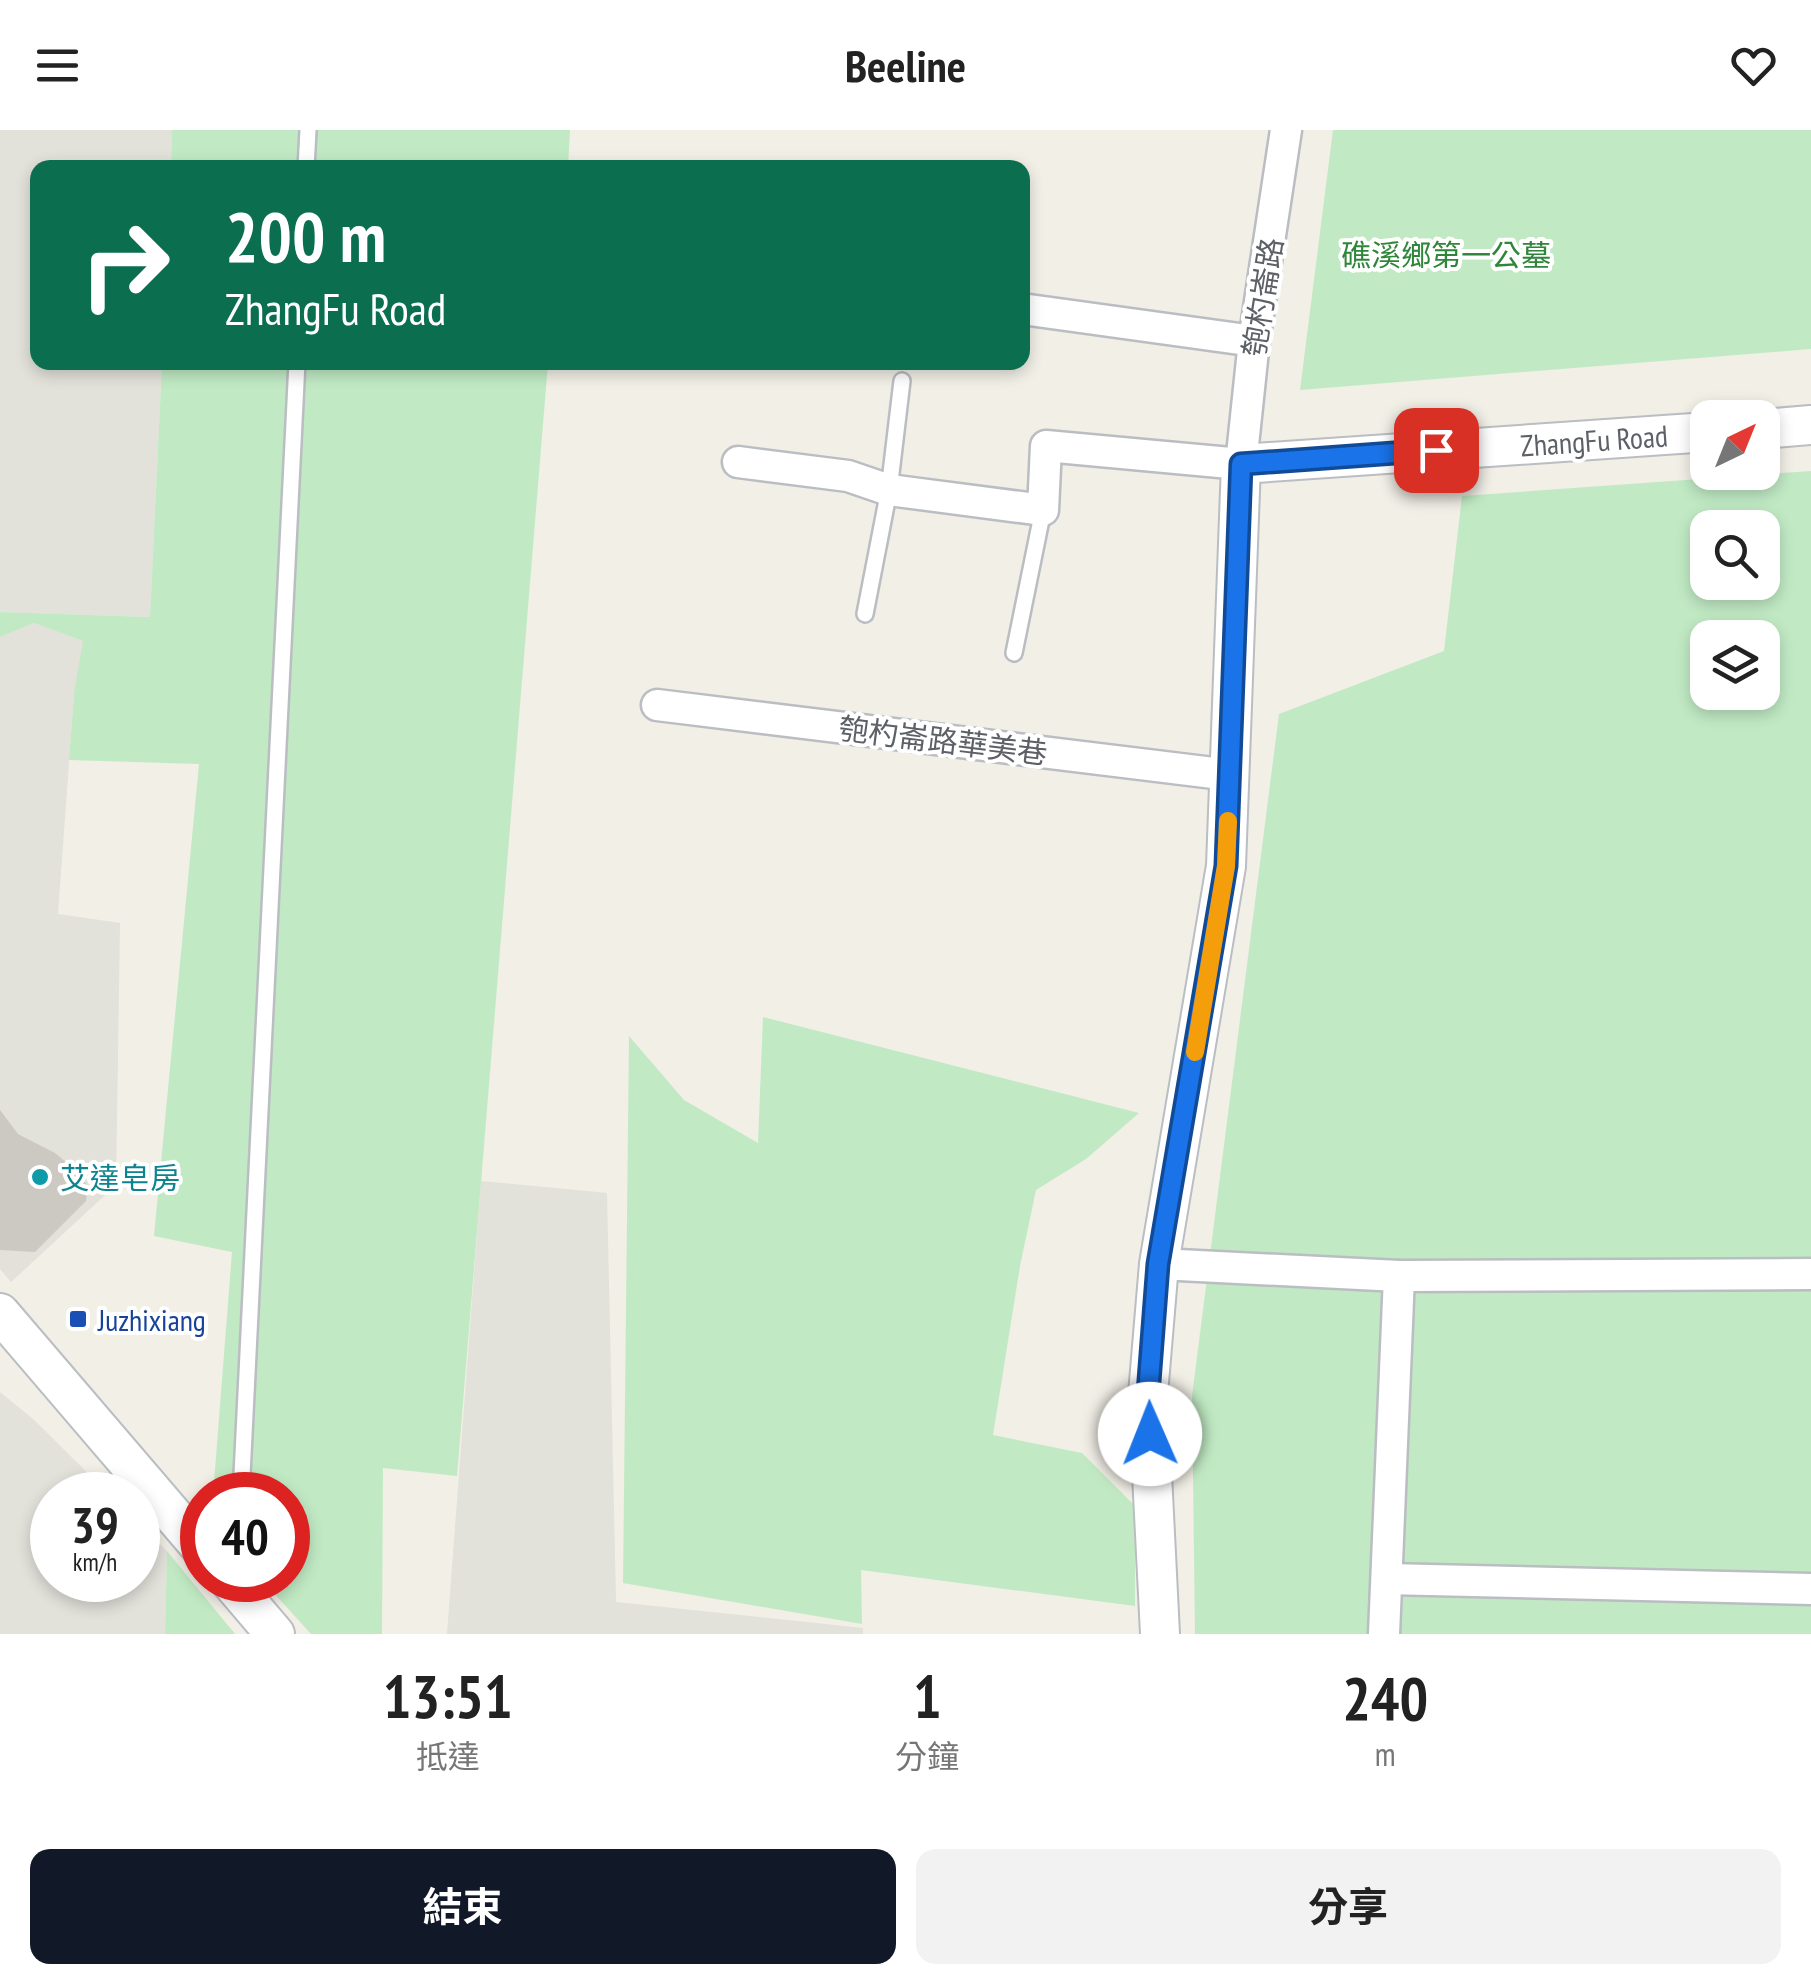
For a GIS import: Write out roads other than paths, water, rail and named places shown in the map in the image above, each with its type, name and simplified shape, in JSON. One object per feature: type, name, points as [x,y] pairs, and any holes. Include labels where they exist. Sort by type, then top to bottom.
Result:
[{"type":"street","name":"匏杓崙路","points":[[1241,464],[1254,340],[1286,130]]},
{"type":"street","points":[[1030,310],[1254,340]]},
{"type":"street","points":[[1780,427],[1811,425]]},
{"type":"street","name":"ZhangFu Road","points":[[1241,464],[1690,433]]},
{"type":"street","points":[[738,462],[848,476],[890,490],[1044,510],[1046,446],[1241,464],[1226,866],[1158,1264],[1148,1394],[1160,1634]]},
{"type":"street","name":"匏杓崙路華美巷","points":[[657,705],[1230,776]]},
{"type":"street","points":[[1158,1264],[1399,1276],[1811,1274]]},
{"type":"street","points":[[1384,1634],[1399,1276]]},
{"type":"street","points":[[0,1313],[180,1524]]},
{"type":"street","points":[[1387,1579],[1811,1589]]},
{"type":"street","points":[[250,1602],[276,1634]]},
{"type":"lane","points":[[306,160],[308,130]]},
{"type":"lane","points":[[242,1472],[297,370]]},
{"type":"lane","points":[[865,614],[890,490],[902,381]]},
{"type":"lane","points":[[1014,653],[1044,510]]},
{"type":"place","name":"艾達皂房","points":[[40,1177]]},
{"type":"place","name":"Juzhixiang","points":[[78,1319]]},
{"type":"park label","name":"礁溪鄉第一公墓","points":[[1446,254]]}]
